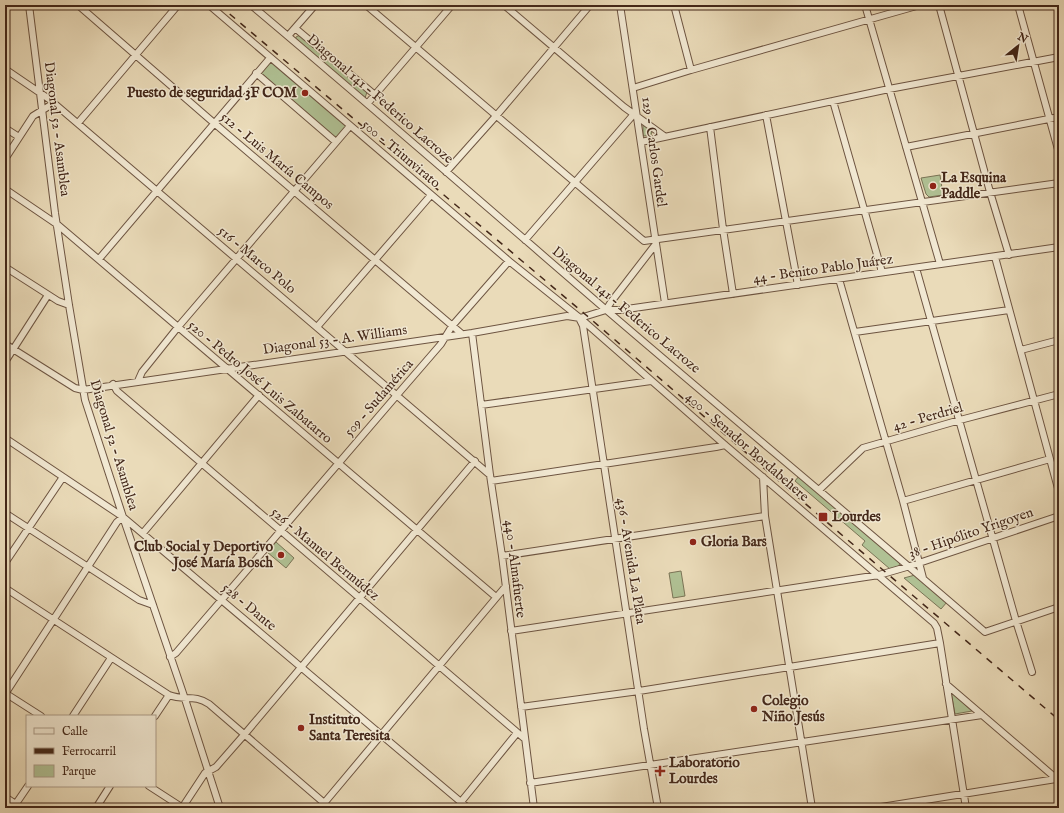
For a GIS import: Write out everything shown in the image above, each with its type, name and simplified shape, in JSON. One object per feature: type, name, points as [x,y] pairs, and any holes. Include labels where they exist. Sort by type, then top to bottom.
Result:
[{"type":"street","name":"Diagonal 52 - Asamblea","points":[[29,5],[39,92],[69,305],[83,390],[123,517],[185,699],[220,808]]},
{"type":"street","name":"512 - Luis María Campos","points":[[78,5],[214,124],[462,334]]},
{"type":"street","points":[[78,123],[178,5]]},
{"type":"street","name":"500 - Triunvirato","points":[[209,5],[509,261],[580,318]]},
{"type":"street","name":"Diagonal 141 - Federico Lacroze","points":[[251,5],[368,103],[606,310],[910,566],[985,632],[1016,621]]},
{"type":"street","points":[[288,36],[315,5]]},
{"type":"street","points":[[366,5],[640,239],[646,241],[655,242],[723,229],[1059,183]]},
{"type":"street","points":[[368,103],[452,5]]},
{"type":"street","points":[[504,5],[635,116],[664,136]]},
{"type":"street","points":[[446,172],[496,116],[590,5]]},
{"type":"street","name":"129 - Carlos Gardel","points":[[620,5],[633,88],[635,116],[641,142],[665,303]]},
{"type":"street","points":[[674,5],[691,70]]},
{"type":"street","points":[[865,5],[940,264]]},
{"type":"street","points":[[633,88],[920,5]]},
{"type":"street","points":[[939,5],[990,192],[1009,255]]},
{"type":"street","points":[[1018,5],[1059,153]]},
{"type":"street","name":"Diagonal 141 - Federico Lacroze","points":[[295,28],[375,95]]},
{"type":"street","points":[[641,142],[889,89],[1059,57]]},
{"type":"street","points":[[99,259],[270,58]]},
{"type":"street","name":"516 - Marco Polo","points":[[5,69],[54,103],[78,123],[475,461],[491,478]]},
{"type":"street","points":[[256,74],[336,142]]},
{"type":"street","points":[[833,102],[882,272]]},
{"type":"street","points":[[5,159],[33,116],[54,103]]},
{"type":"street","points":[[766,115],[798,285]]},
{"type":"street","points":[[525,240],[635,116]]},
{"type":"street","points":[[906,147],[1059,117]]},
{"type":"street","points":[[138,381],[142,372],[178,328],[350,126]]},
{"type":"street","points":[[710,127],[733,294]]},
{"type":"street","points":[[5,128],[19,137]]},
{"type":"street","name":"520 - Pedro José Luis Zabatarro","points":[[5,189],[58,225],[99,259],[178,328],[496,597]]},
{"type":"street","points":[[317,327],[431,195]]},
{"type":"street","points":[[606,310],[655,242]]},
{"type":"street","name":"44 - Benito Pablo Juárez","points":[[590,314],[606,310],[620,310],[1059,247]]},
{"type":"street","points":[[995,257],[1059,492]]},
{"type":"street","name":"509 - Sudamérica","points":[[170,657],[176,653],[222,600],[441,344],[452,326],[509,261]]},
{"type":"street","points":[[5,267],[58,301],[69,305]]},
{"type":"street","points":[[916,268],[992,538],[1032,672]]},
{"type":"street","points":[[839,279],[903,501],[923,578]]},
{"type":"street","points":[[5,362],[48,295]]},
{"type":"street","points":[[855,332],[1009,310]]},
{"type":"street","name":"Diagonal 53 - A. Williams","points":[[83,390],[113,384],[472,333],[568,316],[580,318],[590,314]]},
{"type":"street","name":"400 - Senador Bordabehere","points":[[580,318],[725,445],[936,625],[940,643]]},
{"type":"street","name":"436 - Avenida La Plata","points":[[580,318],[583,326],[650,765],[658,808]]},
{"type":"street","name":"440 - Almafuerte","points":[[472,333],[534,808]]},
{"type":"street","points":[[1021,350],[1059,340]]},
{"type":"street","points":[[5,344],[75,388],[83,390]]},
{"type":"street","points":[[482,405],[651,381]]},
{"type":"street","name":"526 - Manuel Bermúdez","points":[[113,384],[117,391],[525,739]]},
{"type":"street","name":"42 - Perdriel","points":[[819,490],[861,450],[886,441],[960,420],[1059,394]]},
{"type":"street","points":[[143,533],[258,395]]},
{"type":"street","name":"528 - Dante","points":[[5,438],[123,517],[468,808]]},
{"type":"street","points":[[491,478],[725,445]]},
{"type":"street","points":[[903,501],[1050,459]]},
{"type":"street","points":[[150,787],[182,808],[208,770],[216,767],[475,461]]},
{"type":"street","points":[[5,563],[63,477]]},
{"type":"street","points":[[763,477],[765,516],[812,808]]},
{"type":"street","points":[[5,513],[139,600],[153,605]]},
{"type":"street","points":[[502,556],[765,516]]},
{"type":"street","name":"38 - Hipólito Yrigoyen","points":[[511,631],[879,575],[1059,516]]},
{"type":"street","points":[[39,715],[5,694],[116,522],[123,517]]},
{"type":"street","points":[[322,806],[506,586]]},
{"type":"street","points":[[5,588],[169,695],[179,699],[196,698],[203,700],[244,734],[322,806],[330,808]]},
{"type":"street","points":[[1016,621],[1059,607]]},
{"type":"street","points":[[521,707],[940,643],[966,808]]},
{"type":"street","points":[[74,715],[111,658]]},
{"type":"street","points":[[946,684],[1058,780]]},
{"type":"street","points":[[156,715],[169,695]]},
{"type":"street","points":[[530,783],[982,715]]},
{"type":"street","points":[[456,808],[517,733]]},
{"type":"street","points":[[875,808],[1058,780]]},
{"type":"street","points":[[15,806],[27,787]]},
{"type":"street","points":[[96,808],[109,787]]},
{"type":"street","points":[[5,797],[15,806],[22,808]]},
{"type":"green space","points":[[300,35],[367,92],[365,98],[363,98],[295,40],[296,37]]},
{"type":"green space","points":[[270,62],[272,62],[345,125],[345,128],[337,137],[335,137],[261,73]]},
{"type":"green space","points":[[643,125],[652,131],[651,135],[643,135]]},
{"type":"green space","name":"La Esquina Paddle","points":[[940,175],[943,195],[929,197],[926,194],[921,178]]},
{"type":"green space","points":[[799,476],[900,562],[899,566],[890,569],[862,545],[865,541],[795,481]]},
{"type":"green space","name":"Club Social y Deportivo José María Bosch","points":[[276,542],[294,558],[286,568],[267,552]]},
{"type":"green space","points":[[681,571],[685,596],[673,598],[669,573]]},
{"type":"green space","points":[[915,575],[947,602],[941,609],[904,578]]},
{"type":"green space","points":[[951,692],[972,711],[955,714]]},
{"type":"railway","points":[[219,5],[586,315],[1059,720]]},
{"type":"place","name":"Puesto de seguridad 3F COM","points":[[305,93]]},
{"type":"place","name":"La Esquina Paddle","points":[[933,186]]},
{"type":"place","name":"Lourdes","points":[[823,517]]},
{"type":"place","name":"Gloria Bars","points":[[693,542]]},
{"type":"place","name":"Club Social y Deportivo José María Bosch","points":[[281,555]]},
{"type":"place","name":"Colegio Niño Jesús","points":[[754,709]]},
{"type":"place","name":"Instituto Santa Teresita","points":[[301,728]]},
{"type":"place","name":"Laboratorio Lourdes","points":[[660,771]]}]
